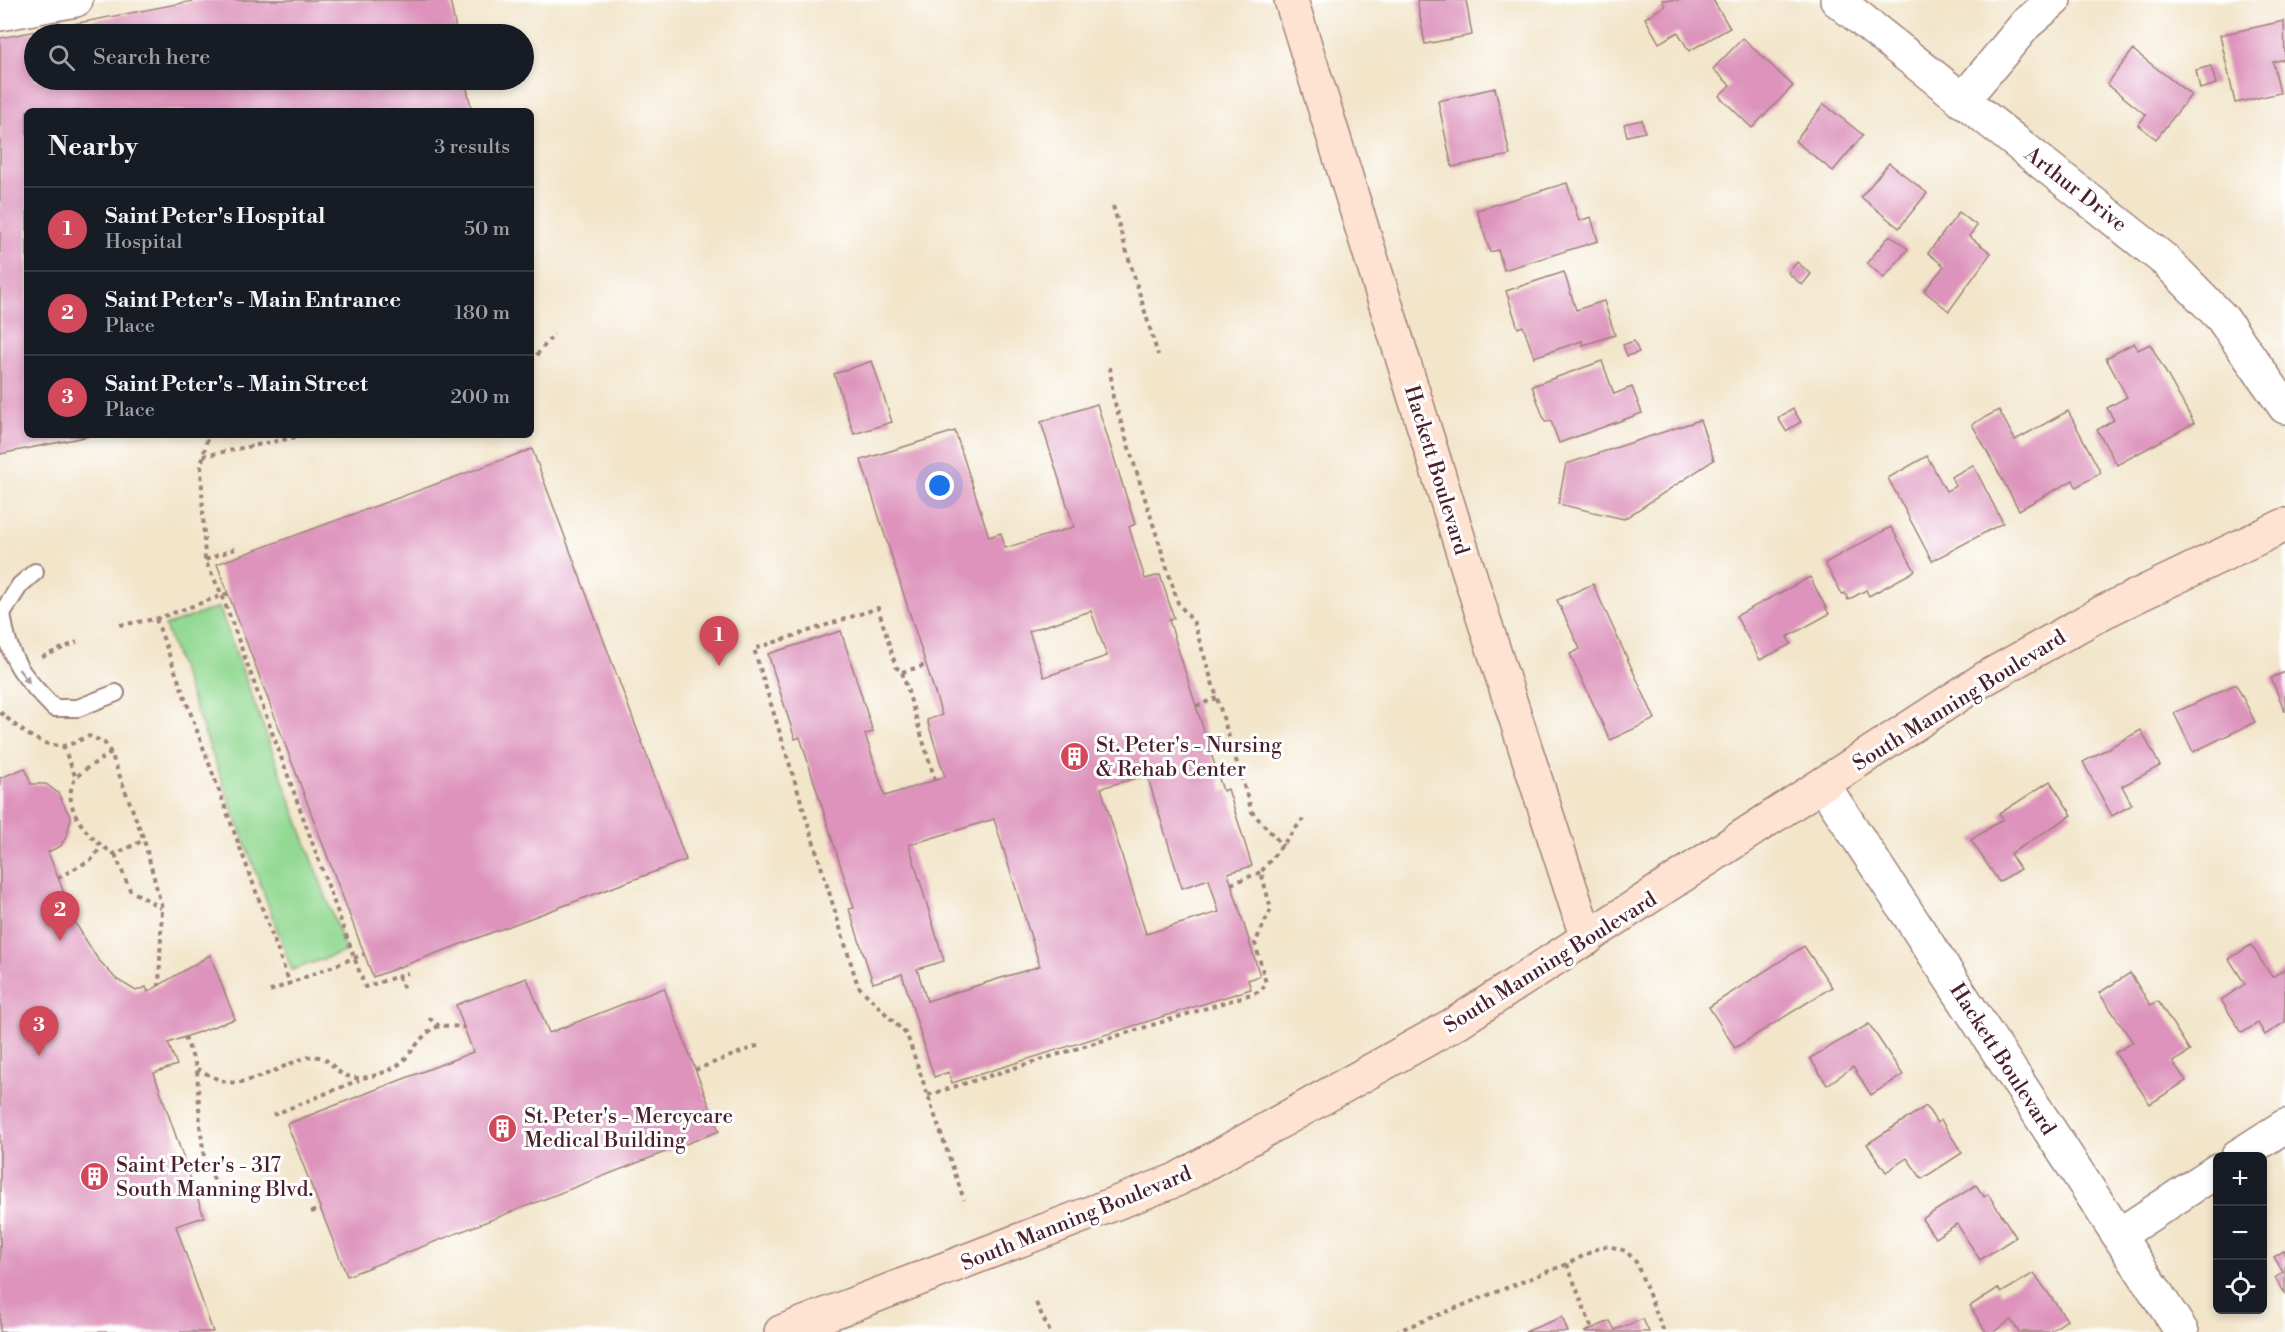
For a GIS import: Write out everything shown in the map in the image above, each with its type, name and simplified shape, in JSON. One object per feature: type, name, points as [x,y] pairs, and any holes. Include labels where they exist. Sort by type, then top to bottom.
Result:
[{"type":"street","points":[[0,14],[76,0]]},
{"type":"street","name":"Hackett Boulevard","points":[[1291,0],[1486,628],[1587,939]]},
{"type":"street","name":"Arthur Drive","points":[[1837,0],[2166,261],[2222,318],[2285,407]]},
{"type":"street","points":[[1962,101],[2026,24],[2054,0]]},
{"type":"street","name":"South Manning Boulevard","points":[[781,1332],[1176,1180],[1456,1023],[1824,786],[1913,724],[2046,644],[2156,585],[2285,525]]},
{"type":"street","name":"Hackett Boulevard","points":[[1824,786],[2182,1332]]},
{"type":"street","points":[[2244,1152],[2285,1126]]},
{"type":"street","points":[[2119,1234],[2213,1173]]},
{"type":"lane","points":[[35,572],[20,585],[2,613],[6,640],[21,674],[54,708],[78,708],[116,693]]},
{"type":"path","points":[[1113,206],[1158,355]]},
{"type":"path","points":[[534,358],[554,334]]},
{"type":"path","points":[[1110,367],[1113,397],[1178,603],[1194,623],[1252,812],[1283,846]]},
{"type":"path","points":[[207,438],[201,466],[205,560],[222,595],[365,987],[408,973]]},
{"type":"path","points":[[203,456],[291,438]]},
{"type":"path","points":[[205,560],[235,549]]},
{"type":"path","points":[[120,625],[156,619],[229,593]]},
{"type":"path","points":[[935,780],[902,672],[896,667],[878,608],[754,649],[858,986],[907,1035],[964,1200]]},
{"type":"path","points":[[156,619],[290,984]]},
{"type":"path","points":[[35,659],[78,642]]},
{"type":"path","points":[[902,672],[926,665]]},
{"type":"path","points":[[1196,706],[1216,698]]},
{"type":"path","points":[[0,712],[18,728],[43,743],[63,746],[89,736],[104,742],[111,753],[144,840],[162,908],[159,986]]},
{"type":"path","points":[[63,746],[76,778]]},
{"type":"path","points":[[111,753],[76,778],[70,798],[80,823],[101,847],[114,854],[130,890],[162,908]]},
{"type":"path","points":[[1231,884],[1261,872],[1303,819]]},
{"type":"path","points":[[114,854],[144,840]]},
{"type":"path","points":[[58,878],[92,859],[101,847]]},
{"type":"path","points":[[928,1095],[1261,991],[1266,983],[1255,943],[1271,909],[1261,872]]},
{"type":"path","points":[[270,991],[355,960],[364,954]]},
{"type":"path","points":[[398,976],[404,989]]},
{"type":"path","points":[[429,1018],[440,1026],[464,1027]]},
{"type":"path","points":[[273,1115],[394,1068],[408,1056],[422,1038],[440,1026]]},
{"type":"path","points":[[185,1037],[197,1069],[205,1165],[223,1194]]},
{"type":"path","points":[[695,1070],[762,1044]]},
{"type":"path","points":[[197,1069],[227,1082],[254,1079],[305,1057],[319,1057],[332,1063],[340,1073],[359,1080]]},
{"type":"path","points":[[311,1212],[321,1209]]},
{"type":"path","points":[[1395,1332],[1567,1264],[1601,1247],[1617,1247],[1626,1251],[1636,1262],[1664,1332]]},
{"type":"path","points":[[1567,1264],[1592,1329]]},
{"type":"path","points":[[1036,1303],[1050,1332]]},
{"type":"green space","points":[[219,607],[346,951],[292,970],[165,626]]},
{"type":"building","points":[[198,0],[450,0],[455,24],[73,24]]},
{"type":"building","points":[[1417,0],[1466,0],[1472,35],[1425,44]]},
{"type":"building","points":[[1662,0],[1713,0],[1730,28],[1689,51],[1678,32],[1659,43],[1645,18],[1665,6]]},
{"type":"building","points":[[2284,21],[2285,59],[2273,62],[2280,93],[2235,103],[2220,35]]},
{"type":"building","points":[[24,33],[24,90],[467,90],[471,108],[24,108],[24,438],[80,438],[0,454],[0,38]]},
{"type":"building","points":[[1743,38],[1793,86],[1752,128],[1719,96],[1730,85],[1713,69]]},
{"type":"building","points":[[2133,50],[2191,95],[2156,139],[2138,125],[2146,115],[2107,84]]},
{"type":"building","points":[[2211,66],[2216,84],[2200,89],[2196,70]]},
{"type":"building","points":[[1495,88],[1510,155],[1452,167],[1438,101]]},
{"type":"building","points":[[1824,104],[1863,135],[1833,171],[1795,141]]},
{"type":"building","points":[[1642,120],[1645,132],[1627,136],[1624,124]]},
{"type":"building","points":[[1889,163],[1927,193],[1899,228],[1861,197]]},
{"type":"building","points":[[1567,183],[1579,221],[1591,217],[1598,241],[1504,270],[1498,250],[1490,252],[1477,210]]},
{"type":"building","points":[[1959,212],[1977,226],[1969,236],[1991,253],[1949,311],[1924,291],[1944,266],[1928,253]]},
{"type":"building","points":[[1890,235],[1908,249],[1884,278],[1867,263]]},
{"type":"building","points":[[1797,262],[1811,274],[1802,285],[1788,273]]},
{"type":"building","points":[[1564,272],[1576,310],[1604,301],[1615,335],[1583,345],[1582,341],[1534,357],[1523,326],[1518,328],[1506,291]]},
{"type":"building","points":[[1634,341],[1639,352],[1627,356],[1623,345]]},
{"type":"building","points":[[2134,343],[2138,350],[2150,344],[2194,423],[2117,465],[2097,430],[2114,420],[2107,408],[2127,397],[2106,358]]},
{"type":"building","points":[[872,361],[892,422],[854,434],[834,374]]},
{"type":"building","points":[[1602,361],[1614,394],[1632,387],[1642,413],[1559,443],[1551,421],[1545,422],[1532,386]]},
{"type":"building","name":"St. Peter's - Nursing & Rehab Center","points":[[1097,404],[1135,524],[1129,527],[1145,579],[1160,575],[1174,618],[1169,620],[1196,706],[1223,791],[1228,789],[1252,866],[1228,873],[1260,976],[1248,980],[1251,989],[952,1083],[949,1072],[934,1077],[902,974],[873,983],[849,909],[854,908],[800,737],[795,739],[768,654],[841,631],[873,732],[865,734],[885,796],[945,777],[927,720],[942,715],[861,460],[955,431],[989,537],[1001,533],[1005,548],[1074,527],[1041,422]],"holes":[[[1091,611],[1107,656],[1044,677],[1029,631]],[[1147,775],[1182,888],[1209,879],[1219,912],[1146,934],[1101,788]],[[994,819],[1040,966],[927,1001],[917,969],[944,961],[909,845]]]},
{"type":"building","points":[[1793,409],[1801,422],[1786,431],[1778,418]]},
{"type":"building","points":[[1999,410],[2015,440],[2068,411],[2101,473],[2076,487],[2073,480],[2019,510],[1972,424]]},
{"type":"building","points":[[1700,420],[1714,460],[1624,519],[1558,504],[1566,464]]},
{"type":"building","points":[[532,449],[686,860],[373,977],[217,564]]},
{"type":"building","points":[[1927,456],[1946,491],[1956,486],[1951,477],[1973,465],[2003,523],[1932,561],[1888,478]]},
{"type":"building","points":[[1891,527],[1915,571],[1869,596],[1866,590],[1848,600],[1845,593],[1842,594],[1825,563]]},
{"type":"building","points":[[1810,577],[1829,614],[1787,637],[1791,644],[1760,660],[1736,616]]},
{"type":"building","points":[[1593,584],[1655,719],[1610,740],[1570,654],[1580,649],[1557,600]]},
{"type":"building","points":[[2285,672],[2285,712],[2271,678]]},
{"type":"building","points":[[2236,684],[2255,722],[2193,752],[2174,713]]},
{"type":"building","points":[[2141,730],[2160,766],[2122,786],[2132,805],[2112,816],[2083,762]]},
{"type":"building","points":[[25,768],[31,784],[46,784],[58,793],[71,818],[67,835],[61,846],[48,852],[76,924],[97,958],[116,979],[136,991],[146,987],[148,992],[210,955],[235,1019],[168,1043],[177,1065],[154,1073],[204,1217],[176,1226],[213,1332],[0,1332],[0,778]]},
{"type":"building","points":[[2050,781],[2072,815],[2010,854],[2020,869],[1999,882],[1971,840],[2003,819],[1999,814]]},
{"type":"building","points":[[2251,945],[2272,977],[2285,969],[2285,1022],[2265,1035],[2258,1023],[2242,1033],[2221,1000],[2245,984],[2229,959]]},
{"type":"building","points":[[1804,946],[1832,987],[1735,1048],[1709,1007]]},
{"type":"building","points":[[2130,973],[2150,1005],[2158,1001],[2190,1051],[2173,1062],[2186,1081],[2150,1104],[2115,1053],[2133,1042],[2099,993]]},
{"type":"building","name":"St. Peter's - Mercycare Medical Building","points":[[527,978],[549,1033],[664,988],[719,1131],[347,1276],[287,1124],[473,1052],[456,1005]]},
{"type":"building","points":[[1869,1024],[1903,1075],[1871,1095],[1853,1067],[1827,1085],[1810,1058]]},
{"type":"building","points":[[1926,1106],[1937,1123],[1941,1120],[1962,1153],[1922,1179],[1907,1158],[1886,1172],[1867,1144]]},
{"type":"building","points":[[1976,1185],[1984,1197],[1988,1194],[2016,1237],[1980,1260],[1957,1224],[1935,1238],[1922,1219]]},
{"type":"building","points":[[2285,1250],[2285,1293],[2275,1278],[2283,1272],[2274,1257]]},
{"type":"building","points":[[2034,1273],[2067,1320],[2049,1332],[2019,1332],[2011,1320],[1993,1332],[1986,1332],[1970,1306],[1998,1288],[2001,1293]]},
{"type":"building","points":[[1562,1317],[1568,1332],[1525,1332]]},
{"type":"building","points":[[1643,1319],[1649,1332],[1584,1332],[1610,1321],[1615,1330]]},
{"type":"place","name":"Saint Peter's Hospital","points":[[719,666]]},
{"type":"place","name":"St. Peter's - Nursing & Rehab Center","points":[[1075,757]]},
{"type":"place","name":"Saint Peter's - Main Entrance","points":[[60,941]]},
{"type":"place","name":"Saint Peter's - Main Street","points":[[39,1056]]},
{"type":"place","name":"St. Peter's - Mercycare Medical Building","points":[[503,1128]]},
{"type":"place","name":"Saint Peter's - 317 South Manning Blvd.","points":[[95,1177]]}]
